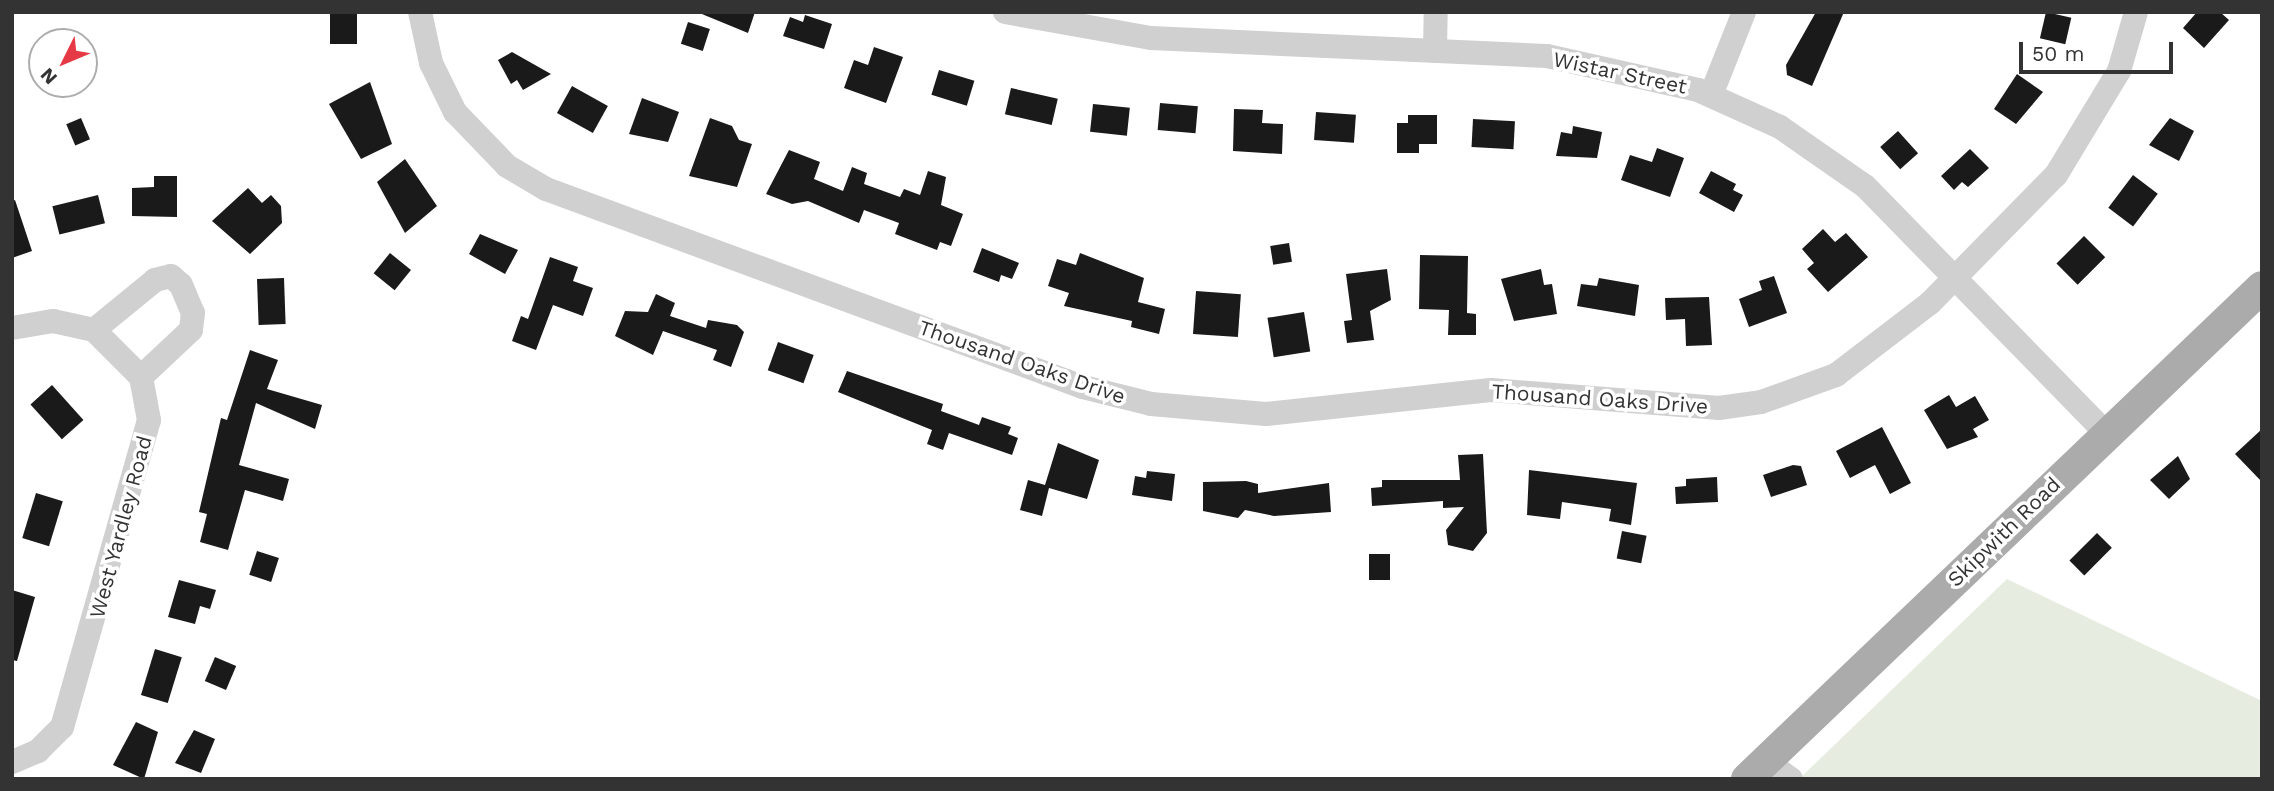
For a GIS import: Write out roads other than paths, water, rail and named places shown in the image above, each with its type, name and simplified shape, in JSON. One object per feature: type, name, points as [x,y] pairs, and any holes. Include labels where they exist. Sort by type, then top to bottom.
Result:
[{"type":"main road","name":"Skipwith Road","points":[[1756,770],[2262,287]]},
{"type":"street","name":"Thousand Oaks Drive","points":[[420,12],[431,63],[455,112],[507,166],[545,188],[1058,379],[1151,404],[1266,414],[1491,390],[1687,409],[1761,402],[1836,374],[1874,350],[1957,276],[2056,175],[2097,116],[2119,71],[2136,12]]},
{"type":"street","name":"Wistar Street","points":[[1005,12],[1087,20],[1197,42],[1435,51],[1577,61],[1711,95],[1829,158],[1957,276],[2107,434]]},
{"type":"street","points":[[1435,51],[1436,12]]},
{"type":"street","points":[[1711,95],[1744,12]]},
{"type":"street","points":[[12,328],[53,321],[94,330],[141,377],[191,330],[193,313],[181,285],[171,276],[155,280],[94,330]]},
{"type":"street","name":"West Yardley Road","points":[[12,762],[54,737],[81,671],[147,440],[141,377]]},
{"type":"street","points":[[1756,770],[1791,779]]}]
